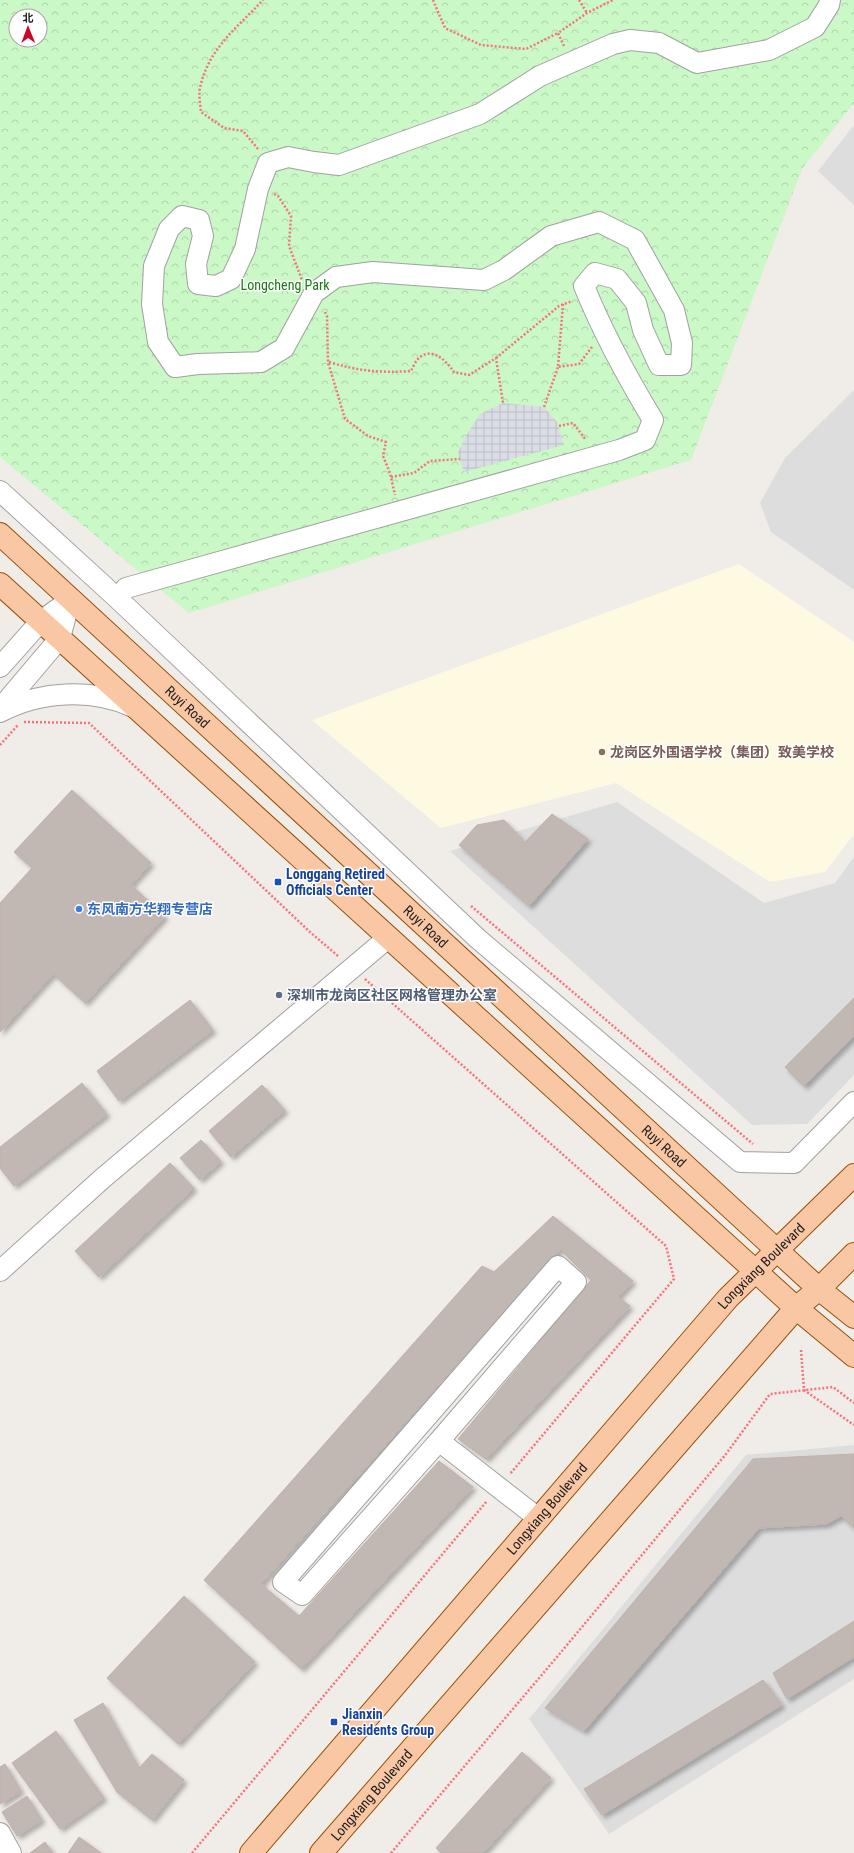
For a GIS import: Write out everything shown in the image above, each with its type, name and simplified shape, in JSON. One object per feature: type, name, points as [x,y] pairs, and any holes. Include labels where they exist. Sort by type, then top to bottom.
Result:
[{"type":"main road","name":"Ruyi Road","points":[[0,534],[819,1289],[854,1316]]},
{"type":"main road","points":[[0,584],[755,1271],[796,1308],[854,1356]]},
{"type":"main road","name":"Longxiang Boulevard","points":[[251,1853],[728,1298],[854,1174]]},
{"type":"main road","name":"Longxiang Boulevard","points":[[321,1853],[796,1308],[819,1289],[854,1254]]},
{"type":"street","points":[[126,588],[599,456],[645,440],[653,420],[622,367],[584,286],[595,273],[617,279],[636,303],[643,330],[659,365],[680,365],[682,343],[674,310],[635,240],[599,222],[551,236],[504,270],[484,280],[373,272],[336,276],[314,293],[284,348],[261,362],[198,364],[175,367],[158,342],[152,304],[154,266],[169,229],[182,216],[199,220],[203,236],[196,264],[198,284],[216,286],[231,279],[245,249],[258,189],[268,163],[288,157],[339,165],[480,114],[540,76],[613,44],[630,40],[659,43],[697,63],[769,50],[816,27],[829,5],[830,0]]},
{"type":"street","points":[[0,492],[117,598],[477,938],[740,1162],[794,1163],[854,1102]]},
{"type":"street","points":[[0,667],[41,621],[70,600]]},
{"type":"street","points":[[0,710],[60,638],[70,600]]},
{"type":"street","points":[[0,710],[29,700],[74,694],[98,695],[116,699],[138,709]]},
{"type":"street","points":[[0,1271],[103,1178],[353,969],[389,937]]},
{"type":"street","points":[[558,1266],[576,1282],[439,1442],[302,1595],[283,1582],[558,1266]]},
{"type":"street","points":[[439,1442],[538,1518]]},
{"type":"street","points":[[0,1833],[11,1853]]},
{"type":"path","points":[[263,0],[236,25],[209,61],[200,85],[200,112],[224,128],[243,131],[268,163]]},
{"type":"path","points":[[433,0],[445,28],[481,46],[526,49],[558,33],[587,13],[612,0]]},
{"type":"path","points":[[579,0],[587,13]]},
{"type":"path","points":[[558,33],[572,62]]},
{"type":"path","points":[[258,189],[278,196],[291,216],[289,246],[303,282],[314,293],[327,316],[328,362],[345,419],[368,436],[386,442],[383,456],[391,477],[395,498]]},
{"type":"path","points":[[328,362],[351,369],[380,373],[410,371],[420,357],[431,354],[445,360],[454,372],[469,374],[496,358],[558,306],[576,299],[591,303]]},
{"type":"path","points":[[544,407],[558,367],[563,304]]},
{"type":"path","points":[[558,367],[579,364],[604,331]]},
{"type":"path","points":[[496,358],[503,403]]},
{"type":"path","points":[[559,426],[573,423],[599,456]]},
{"type":"path","points":[[391,477],[414,473],[430,461],[460,459]]},
{"type":"path","points":[[0,745],[20,722],[89,723],[310,932],[666,1246],[674,1278],[192,1853]]},
{"type":"path","points":[[470,905],[775,1162]]},
{"type":"path","points":[[801,1350],[804,1390],[854,1425]]},
{"type":"path","points":[[391,1853],[726,1454],[770,1394],[833,1387],[854,1403]]},
{"type":"shaded area","points":[[854,125],[854,205],[818,171]]},
{"type":"shaded area","points":[[854,390],[854,590],[771,532],[760,503],[785,458]]},
{"type":"shaded area","points":[[503,403],[544,407],[557,422],[564,445],[464,472],[458,453],[464,439],[480,414]]},
{"type":"shaded area","name":"龙岗区外国语学校（集团）致美学校","points":[[739,564],[854,642],[854,834],[825,872],[770,882],[616,783],[441,828],[312,720]]},
{"type":"shaded area","points":[[617,802],[764,903],[835,883],[854,857],[854,1075],[807,1124],[752,1125],[450,851]]},
{"type":"shaded area","points":[[854,1445],[854,1679],[609,1834],[529,1719],[746,1455]]},
{"type":"green space","name":"Longcheng Park","points":[[0,0],[854,0],[854,103],[802,169],[691,460],[189,613],[0,457]]},
{"type":"building","name":"东风南方华翔专营店","points":[[72,790],[151,863],[131,885],[165,916],[85,1003],[53,974],[0,1032],[0,903],[32,868],[14,852]]},
{"type":"building","points":[[552,814],[588,839],[529,906],[459,845],[477,825],[504,820],[525,842]]},
{"type":"building","points":[[854,998],[854,1036],[804,1086],[785,1067]]},
{"type":"building","points":[[190,1000],[213,1030],[119,1101],[97,1071]]},
{"type":"building","points":[[82,1083],[107,1114],[14,1186],[0,1168],[0,1147]]},
{"type":"building","points":[[262,1085],[285,1110],[231,1157],[209,1131]]},
{"type":"building","points":[[201,1140],[221,1161],[200,1180],[180,1158]]},
{"type":"building","points":[[170,1163],[194,1188],[99,1277],[75,1251]]},
{"type":"building","points":[[553,1216],[633,1281],[618,1297],[630,1306],[486,1459],[458,1439],[591,1280],[560,1249],[261,1584],[299,1616],[439,1461],[473,1487],[301,1669],[204,1580],[482,1266],[494,1272]]},
{"type":"building","points":[[854,1454],[854,1528],[841,1516],[826,1524],[759,1528],[584,1731],[545,1708],[753,1459]]},
{"type":"building","points":[[184,1596],[255,1662],[178,1744],[107,1678]]},
{"type":"building","points":[[854,1621],[854,1657],[787,1699],[773,1673]]},
{"type":"building","points":[[763,1680],[782,1705],[602,1815],[584,1789]]},
{"type":"building","points":[[103,1703],[139,1768],[152,1754],[184,1780],[152,1820],[117,1792],[74,1720]]},
{"type":"building","points":[[56,1731],[104,1798],[60,1829],[12,1763]]},
{"type":"building","points":[[522,1752],[551,1778],[483,1853],[441,1853],[436,1848]]},
{"type":"building","points":[[5,1764],[21,1791],[0,1804],[0,1767]]},
{"type":"building","points":[[27,1796],[42,1820],[17,1836],[2,1812]]},
{"type":"building","points":[[79,1837],[101,1853],[68,1853]]},
{"type":"building","points":[[45,1842],[53,1853],[30,1853]]},
{"type":"place","name":"龙岗区外国语学校（集团）致美学校","points":[[602,752]]},
{"type":"place","name":"Longgang Retired Officials Center","points":[[278,882]]},
{"type":"place","name":"东风南方华翔专营店","points":[[79,909]]},
{"type":"place","name":"深圳市龙岗区社区网格管理办公室","points":[[279,995]]},
{"type":"place","name":"Jianxin Residents Group","points":[[334,1722]]}]
